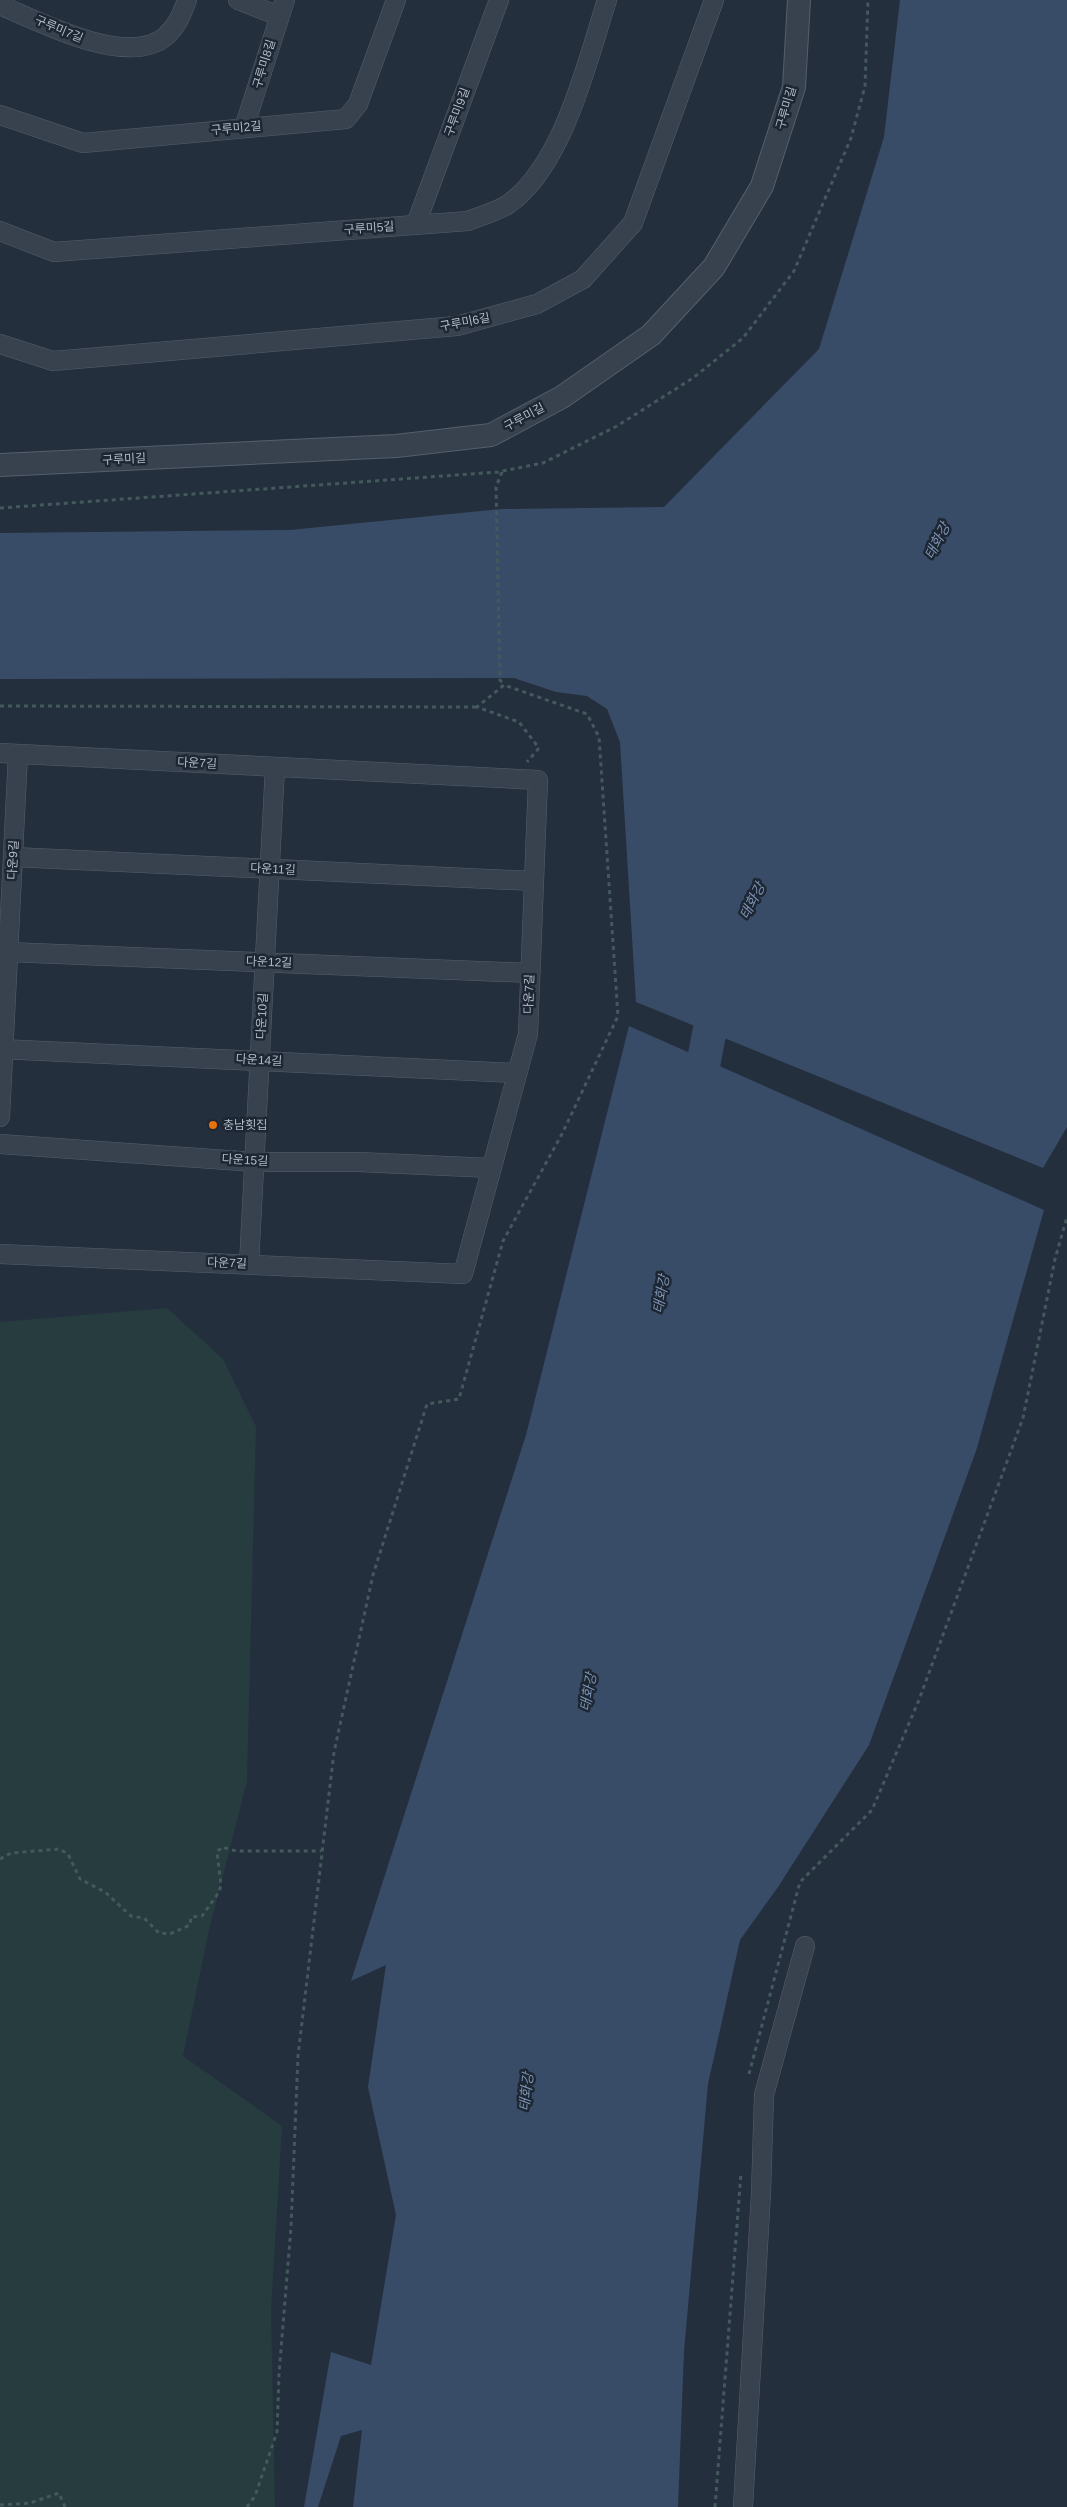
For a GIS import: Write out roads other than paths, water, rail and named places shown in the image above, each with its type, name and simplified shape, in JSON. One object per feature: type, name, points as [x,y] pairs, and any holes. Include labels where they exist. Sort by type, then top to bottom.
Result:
[{"type":"street","name":"구루미7길","points":[[0,5],[86,41],[120,46],[149,45],[165,37],[179,22],[187,0]]},
{"type":"street","points":[[238,0],[282,8]]},
{"type":"street","name":"구루미2길","points":[[0,115],[83,142],[346,119],[358,104],[396,0]]},
{"type":"street","name":"구루미9길","points":[[416,224],[499,0]]},
{"type":"street","name":"구루미5길","points":[[0,232],[54,252],[468,221],[506,206],[533,182],[554,148],[576,95],[607,0]]},
{"type":"street","name":"구루미6길","points":[[0,344],[53,361],[457,326],[537,304],[583,279],[633,223],[714,0]]},
{"type":"street","name":"구루미길","points":[[0,465],[396,446],[491,434],[562,397],[651,335],[714,267],[762,186],[794,87],[799,0]]},
{"type":"street","name":"구루미8길","points":[[244,128],[282,8]]},
{"type":"street","name":"다운7길","points":[[0,1254],[463,1274],[528,1034],[538,780],[9,753]]},
{"type":"street","name":"다운9길","points":[[0,1117],[13,857],[9,753]]},
{"type":"street","name":"다운10길","points":[[250,1264],[275,767]]},
{"type":"street","name":"다운11길","points":[[13,857],[534,881]]},
{"type":"street","name":"다운12길","points":[[8,952],[530,973]]},
{"type":"street","name":"다운14길","points":[[2,1049],[517,1072]]},
{"type":"street","name":"다운15길","points":[[0,1144],[255,1162],[358,1162],[491,1168]]},
{"type":"street","points":[[743,2507],[761,2193],[764,2095],[805,1946]]},
{"type":"water","points":[[900,0],[1067,0],[1067,1127],[1043,1168],[636,1002],[620,742],[607,709],[587,696],[556,692],[514,678],[0,679],[0,533],[290,530],[501,509],[664,507],[819,349],[884,137]]},
{"type":"water","points":[[629,1026],[1044,1210],[976,1451],[869,1745],[778,1887],[740,1940],[708,2084],[684,2351],[678,2507],[353,2507],[362,2430],[341,2436],[318,2507],[304,2507],[331,2352],[371,2365],[396,2215],[368,2087],[386,1965],[351,1981],[526,1435]]},
{"type":"waterway","name":"태화강","points":[[696,1103],[718,986]]},
{"type":"place","name":"충남횟집","points":[[213,1125]]}]
